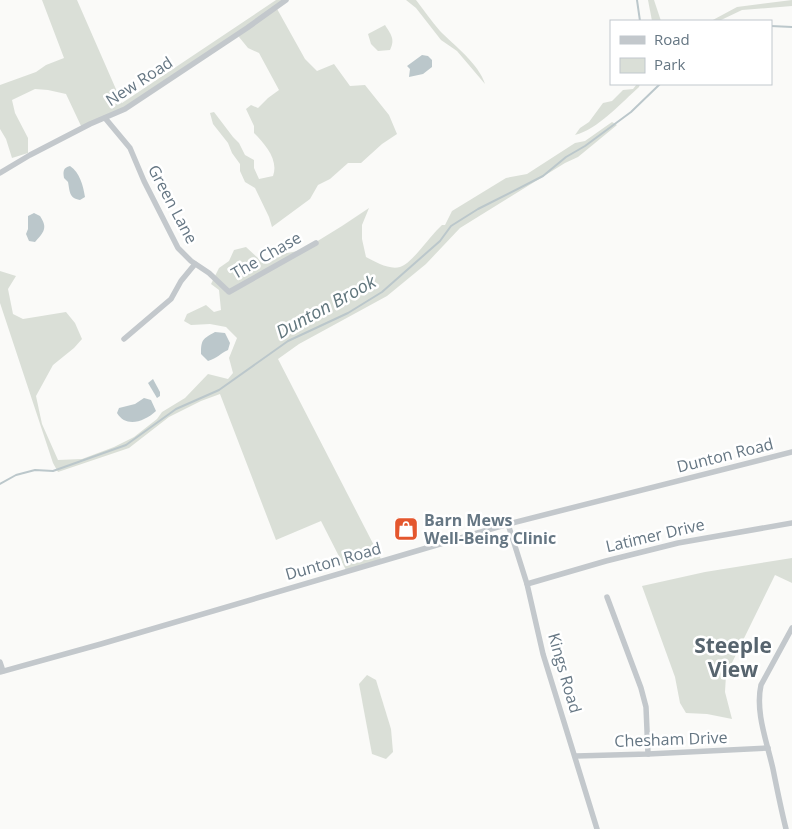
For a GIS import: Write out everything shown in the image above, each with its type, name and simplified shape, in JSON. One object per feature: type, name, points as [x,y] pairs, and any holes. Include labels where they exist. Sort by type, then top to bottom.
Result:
[{"type":"street","name":"New Road","points":[[0,173],[90,124],[125,109],[286,0]]},
{"type":"street","name":"Green Lane","points":[[105,118],[130,148],[144,181],[178,248],[229,292]]},
{"type":"street","name":"The Chase","points":[[229,292],[316,243]]},
{"type":"street","points":[[124,339],[171,299],[181,281],[195,264]]},
{"type":"street","name":"Dunton Road","points":[[2,671],[508,524],[792,452]]},
{"type":"street","name":"Latimer Drive","points":[[527,584],[614,558],[678,543],[792,523]]},
{"type":"street","name":"Kings Road","points":[[508,524],[527,584],[543,654],[597,829]]},
{"type":"street","points":[[607,597],[641,688],[646,707],[648,754]]},
{"type":"street","points":[[786,829],[759,706],[761,685],[792,628]]},
{"type":"street","points":[[0,662],[2,671]]},
{"type":"street","name":"Chesham Drive","points":[[576,756],[768,748]]},
{"type":"green space","points":[[42,0],[77,0],[122,103],[276,0],[283,0],[276,7],[305,59],[317,71],[334,64],[350,86],[365,85],[389,115],[397,134],[382,144],[361,163],[348,163],[330,179],[318,185],[310,199],[272,227],[255,188],[245,182],[240,171],[240,164],[228,143],[213,124],[210,113],[214,112],[239,143],[245,155],[254,160],[254,168],[259,179],[273,176],[273,158],[254,133],[254,126],[246,109],[251,105],[258,108],[279,90],[259,53],[248,48],[239,37],[240,33],[125,109],[82,128],[66,94],[35,89],[12,100],[15,113],[28,138],[28,153],[12,158],[6,139],[0,129],[0,85],[36,72],[46,65],[64,58]]},
{"type":"green space","points":[[406,0],[416,0],[440,31],[472,62],[485,84],[457,51],[441,40],[416,8]]},
{"type":"green space","points":[[648,0],[654,0],[661,20],[652,20]]},
{"type":"green space","points":[[792,0],[792,6],[742,10],[721,20],[713,20],[737,7]]},
{"type":"green space","points":[[385,25],[392,36],[392,46],[390,50],[378,51],[371,44],[368,34]]},
{"type":"green space","points":[[636,85],[640,85],[600,122],[592,128],[575,135],[580,128],[589,122],[603,103],[612,101],[623,90],[633,89]]},
{"type":"green space","points":[[612,122],[617,125],[578,157],[565,163],[460,228],[426,264],[387,296],[299,344],[278,359],[382,561],[347,572],[321,521],[276,540],[220,394],[169,417],[129,448],[58,472],[53,463],[0,303],[0,271],[16,276],[8,289],[13,314],[23,319],[66,312],[75,323],[82,339],[53,365],[36,396],[42,424],[58,460],[82,459],[134,437],[157,419],[162,412],[185,398],[208,374],[228,379],[233,373],[229,358],[237,338],[226,327],[210,324],[191,325],[184,321],[187,314],[206,305],[214,312],[221,310],[219,290],[211,284],[219,268],[229,261],[234,250],[246,247],[259,259],[266,261],[277,255],[303,250],[369,208],[362,225],[362,239],[366,257],[387,266],[400,267],[414,256],[442,225],[445,225],[452,211],[506,178],[527,174],[575,143],[585,141]]},
{"type":"green space","points":[[792,558],[792,583],[775,575],[726,675],[725,692],[732,719],[707,714],[686,713],[680,703],[675,677],[642,586],[705,572]]},
{"type":"green space","points":[[367,675],[376,680],[391,729],[393,752],[386,759],[372,754],[359,684]]},
{"type":"shaded area","points":[[422,55],[428,56],[432,60],[432,67],[423,74],[409,77],[410,69],[407,66]]},
{"type":"shaded area","points":[[70,166],[79,176],[82,184],[85,197],[80,200],[72,196],[68,182],[64,178],[64,170]]},
{"type":"shaded area","points":[[34,213],[40,216],[44,224],[43,233],[35,242],[29,241],[26,234],[28,216]]},
{"type":"shaded area","points":[[215,332],[225,333],[230,343],[228,350],[208,361],[201,354],[202,342]]},
{"type":"shaded area","points":[[153,379],[160,392],[160,396],[157,398],[148,383]]},
{"type":"shaded area","points":[[144,398],[151,400],[156,411],[146,418],[130,422],[125,421],[117,413],[119,408],[135,404]]},
{"type":"waterway","points":[[637,0],[640,20]]},
{"type":"waterway","points":[[772,26],[792,27]]},
{"type":"waterway","name":"Dunton Brook","points":[[0,484],[16,475],[35,470],[53,471],[126,445],[176,409],[219,390],[288,341],[348,313],[382,292],[440,241],[451,226],[478,209],[543,176],[566,157],[585,146],[631,112],[659,85]]},
{"type":"place","name":"Barn Mews Well-Being Clinic","points":[[406,529]]},
{"type":"district","name":"Steeple View","points":[[733,658]]}]
